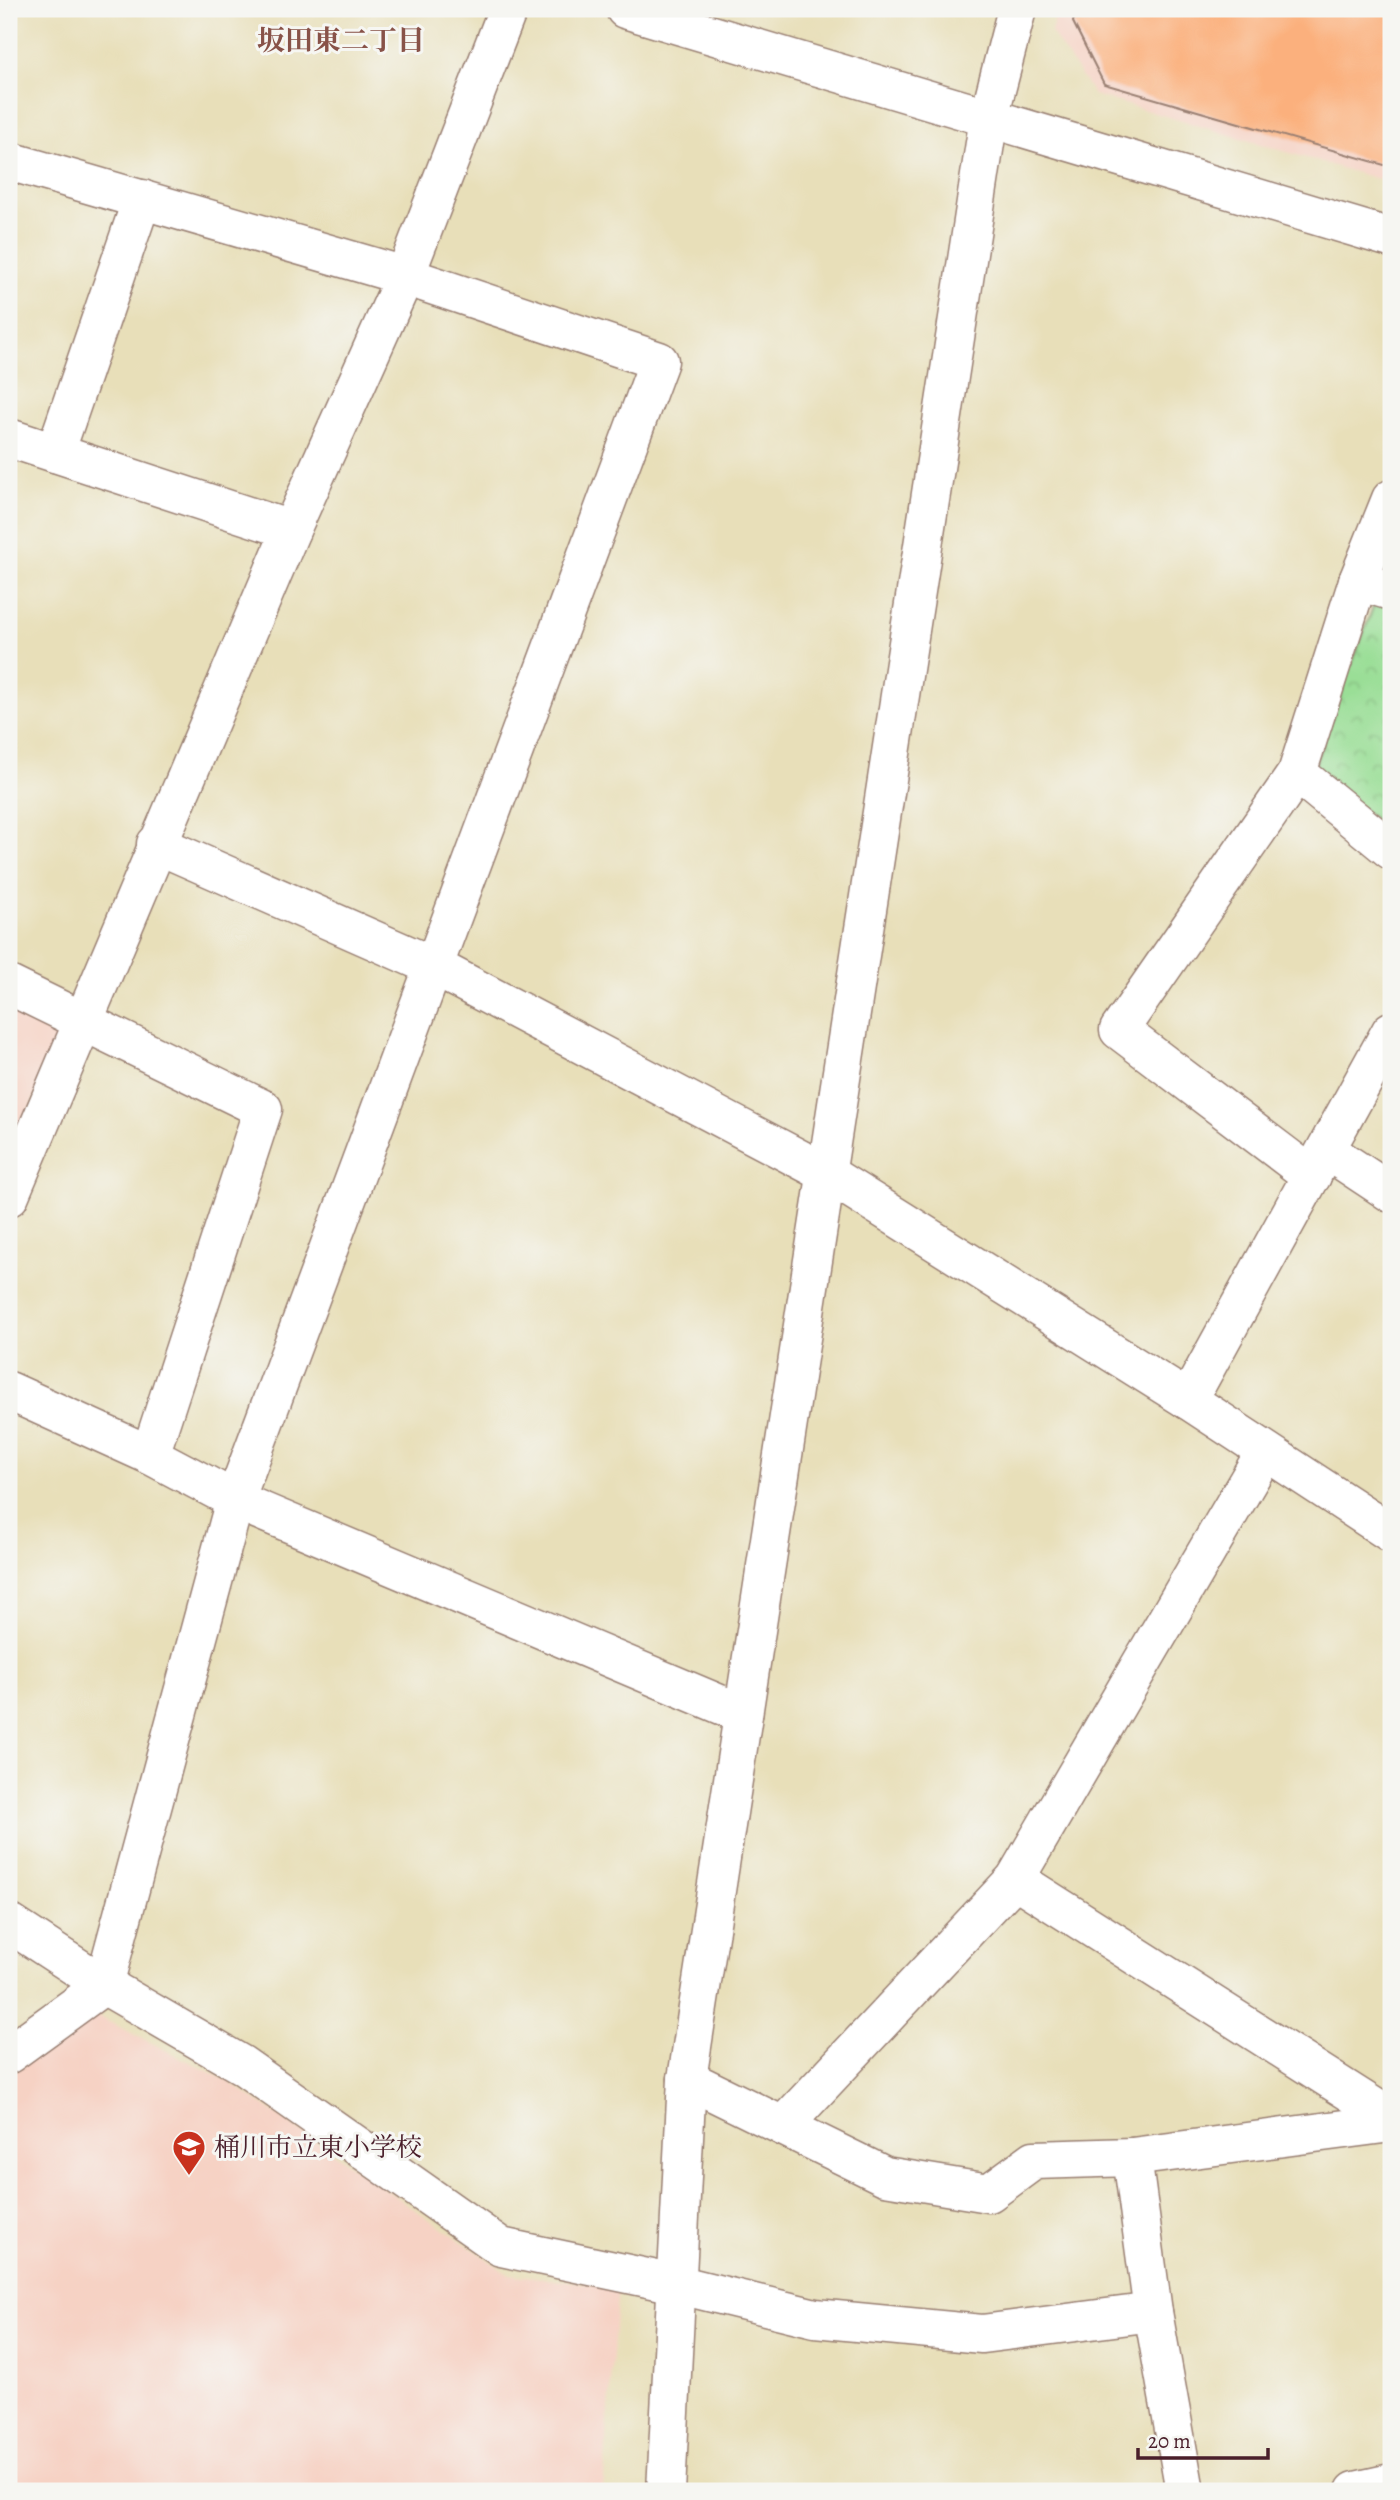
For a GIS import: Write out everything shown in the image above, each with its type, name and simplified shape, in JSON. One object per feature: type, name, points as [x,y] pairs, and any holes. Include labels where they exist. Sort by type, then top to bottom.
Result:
[{"type":"street","points":[[9,1198],[290,530],[405,276],[508,9]]},
{"type":"street","points":[[625,9],[1391,237]]},
{"type":"street","points":[[666,2491],[687,2079],[989,117],[1017,9]]},
{"type":"street","points":[[9,2054],[104,1985],[235,1500],[659,361],[405,276],[142,199],[12,173]]},
{"type":"street","points":[[55,453],[142,199]]},
{"type":"street","points":[[9,438],[290,530]]},
{"type":"street","points":[[1391,499],[1375,586],[1297,773],[1119,1030],[1319,1163],[1391,1193]]},
{"type":"street","points":[[1297,773],[1391,850]]},
{"type":"street","points":[[156,844],[435,967],[826,1173],[1188,1400],[1391,1533]]},
{"type":"street","points":[[9,985],[262,1108],[150,1455]]},
{"type":"street","points":[[1188,1400],[1391,1031]]},
{"type":"street","points":[[9,1391],[150,1455],[235,1500],[743,1714]]},
{"type":"street","points":[[783,2126],[1015,1880],[1265,1452]]},
{"type":"street","points":[[1015,1880],[1391,2120]]},
{"type":"street","points":[[9,1923],[104,1985],[242,2065],[501,2247],[676,2284],[815,2318],[982,2334],[1153,2312]]},
{"type":"street","points":[[687,2079],[886,2176],[989,2193],[1034,2160],[1132,2157],[1391,2120]]},
{"type":"street","points":[[1132,2157],[1153,2312],[1185,2491]]},
{"type":"street","points":[[1355,2491],[1391,2483]]},
{"type":"shaded area","points":[[1057,9],[1391,9],[1391,183],[1094,95],[1051,32]]},
{"type":"shaded area","points":[[9,1000],[64,1026],[9,1159]]},
{"type":"shaded area","name":"桶川市立東小学校","points":[[93,2014],[228,2081],[509,2274],[618,2287],[603,2491],[9,2491],[9,2076]]},
{"type":"green space","points":[[1375,602],[1391,607],[1391,832],[1312,771]]},
{"type":"building","points":[[1076,9],[1391,9],[1391,167],[1104,84],[1073,22]]},
{"type":"place","name":"桶川市立東小学校","points":[[189,2177]]},
{"type":"district","name":"坂田東二丁目","points":[[341,41]]}]
